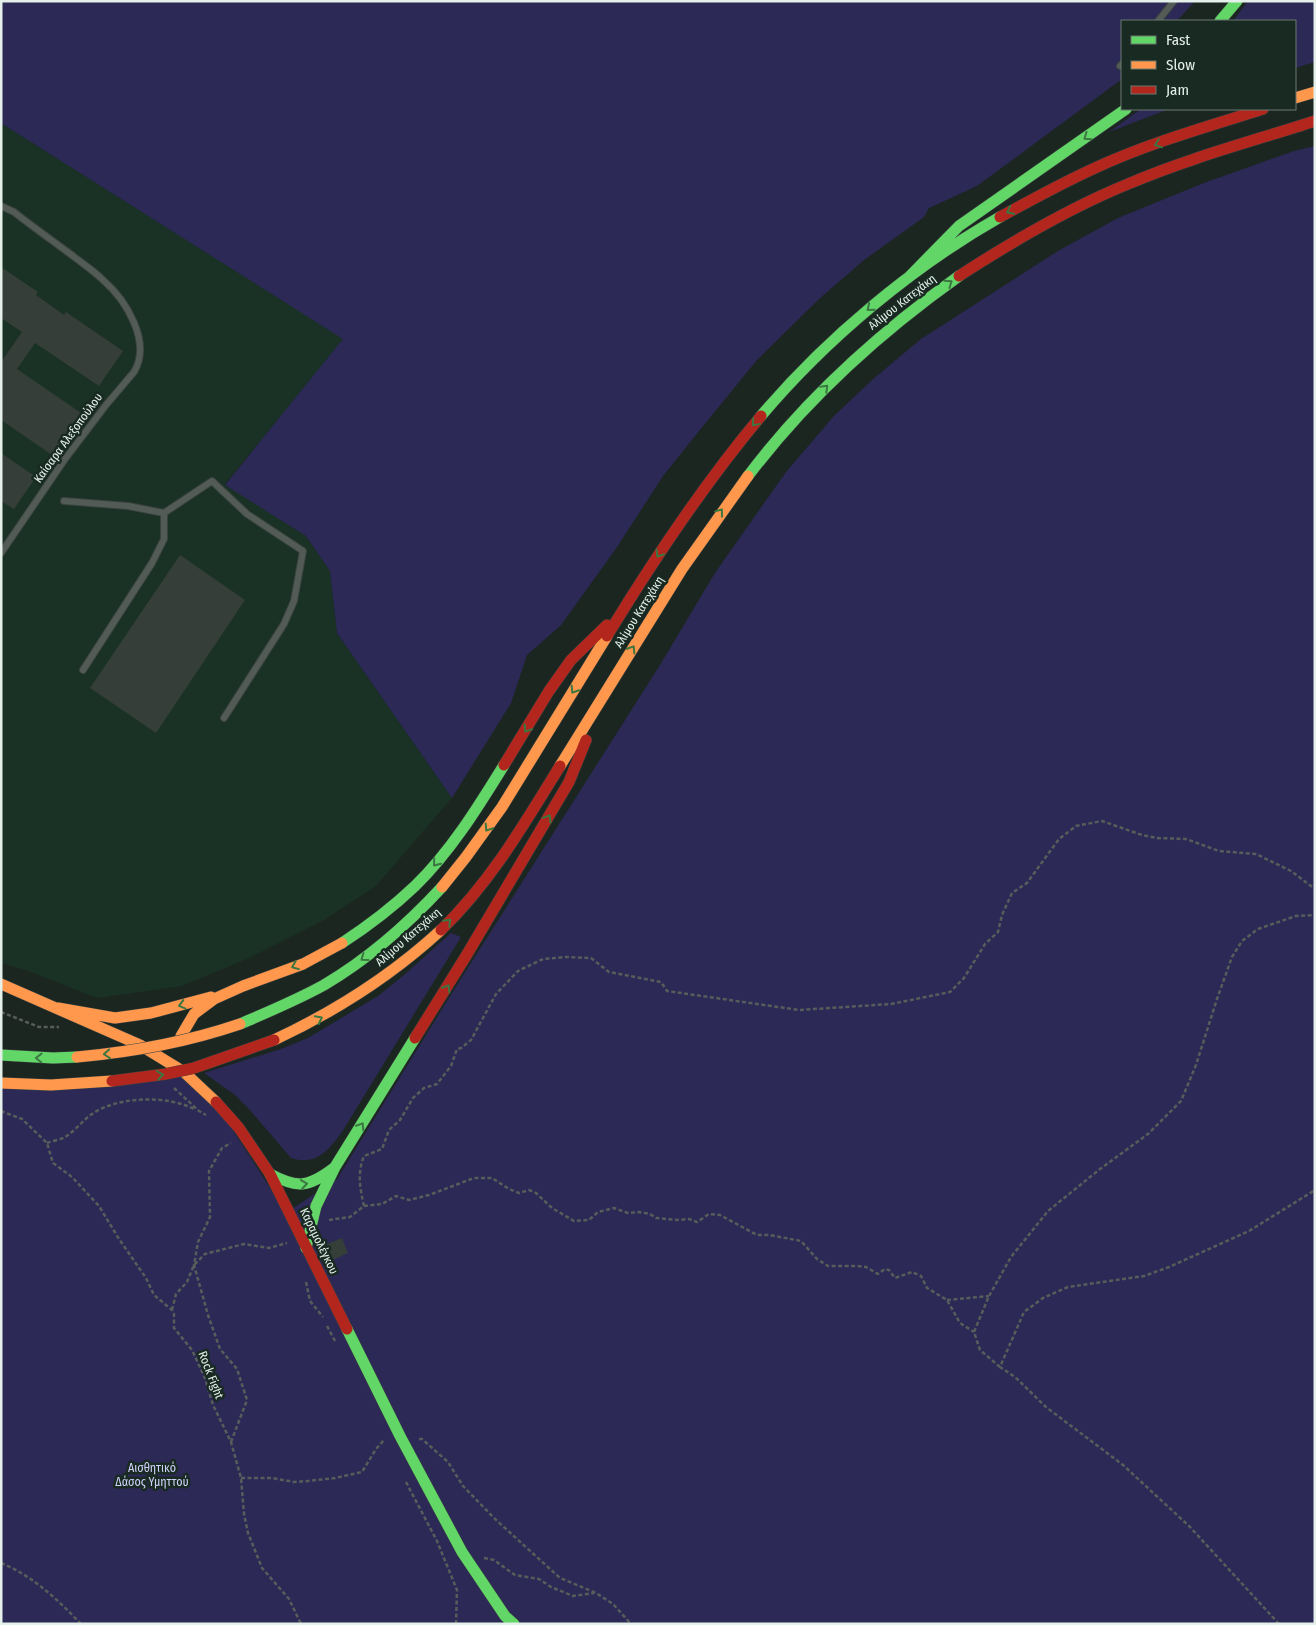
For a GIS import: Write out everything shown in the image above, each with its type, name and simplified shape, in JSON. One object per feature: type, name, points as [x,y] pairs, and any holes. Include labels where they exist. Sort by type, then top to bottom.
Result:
[{"type":"main road","points":[[1221,20],[1237,1]]},
{"type":"main road","points":[[1296,98],[1315,92]]},
{"type":"main road","points":[[908,278],[959,226],[1125,110]]},
{"type":"main road","name":"Αλίμου Κατεχάκη","points":[[1,1055],[43,1058],[77,1057],[161,1047],[206,1036],[240,1024],[297,999],[338,976],[384,943],[443,888],[477,845],[684,516],[737,445],[782,392],[842,332],[908,278],[998,217],[1088,172],[1147,147],[1260,110]]},
{"type":"main road","name":"Αλίμου Κατεχάκη","points":[[1,1083],[51,1086],[112,1081],[167,1074],[194,1068],[274,1040],[329,1014],[376,983],[422,946],[464,905],[483,883],[521,828],[708,529],[758,462],[800,412],[862,351],[932,295],[1013,241],[1106,193],[1154,174],[1315,121]]},
{"type":"main road","points":[[58,1008],[114,1018],[151,1013],[229,992],[318,957],[366,925],[409,893],[435,865],[470,816],[572,658],[627,605]]},
{"type":"main road","points":[[306,1248],[316,1206],[335,1167],[466,956],[569,782],[607,690]]},
{"type":"main road","name":"Καραμολέγκου","points":[[1,984],[140,1045],[184,1072],[207,1092],[226,1113],[270,1174],[403,1441],[462,1552],[506,1620],[514,1624]]},
{"type":"main road","points":[[184,1072],[179,1045],[187,1024],[199,1009],[229,992]]},
{"type":"main road","points":[[270,1174],[286,1184],[300,1186],[314,1182],[335,1167]]},
{"type":"lane","points":[[1159,20],[1174,1]]},
{"type":"lane","name":"Καίσαρα Αλεξοπούλου","points":[[1,206],[14,212],[103,279],[126,307],[138,334],[141,347],[138,365],[106,404],[1,552]]},
{"type":"lane","points":[[64,500],[128,506],[164,513],[212,481],[247,514],[303,551],[294,601],[284,624],[224,718]]},
{"type":"lane","points":[[83,670],[152,563],[164,538],[164,513]]},
{"type":"path","points":[[364,1206],[359,1184],[360,1166],[364,1156],[382,1149],[389,1130],[400,1120],[414,1098],[424,1088],[437,1084],[450,1066],[456,1048],[461,1048],[471,1040],[496,994],[518,971],[543,959],[566,957],[591,958],[609,972],[660,982],[666,991],[800,1010],[891,1004],[950,992],[964,978],[985,944],[998,932],[1002,915],[1012,893],[1027,883],[1059,839],[1076,826],[1102,821],[1142,835],[1157,838],[1186,839],[1219,851],[1256,854],[1292,871],[1315,889]]},
{"type":"path","points":[[974,1332],[988,1296],[1011,1257],[1048,1212],[1100,1169],[1148,1134],[1180,1101],[1196,1065],[1232,957],[1242,941],[1258,929],[1268,925],[1296,916],[1315,915]]},
{"type":"path","points":[[46,1143],[64,1138],[93,1114],[116,1103],[135,1100],[176,1102],[199,1111]]},
{"type":"path","points":[[1,1111],[22,1118],[46,1143],[53,1163],[72,1177],[100,1206],[119,1239],[146,1278],[154,1295],[172,1310],[176,1294],[187,1282],[194,1265],[198,1242],[210,1217],[209,1171],[222,1148],[234,1142]]},
{"type":"path","points":[[326,1221],[350,1217],[364,1206],[382,1204],[396,1196],[410,1200],[430,1195],[474,1178],[492,1178],[519,1193],[529,1190],[536,1193],[552,1208],[574,1221],[589,1220],[598,1212],[614,1208],[628,1213],[650,1214],[656,1218],[689,1219],[697,1222],[709,1214],[720,1215],[757,1235],[770,1235],[800,1241],[817,1259],[828,1266],[866,1267],[878,1274],[885,1269],[889,1270],[895,1278],[912,1272],[921,1276],[927,1288],[947,1300],[960,1323],[974,1332],[980,1350],[1015,1377],[1046,1407],[1123,1465],[1190,1527],[1279,1624]]},
{"type":"path","points":[[1000,1367],[1024,1312],[1043,1298],[1068,1287],[1144,1276],[1169,1267],[1249,1231],[1315,1190]]},
{"type":"path","points":[[194,1265],[205,1254],[244,1244],[269,1248],[290,1242]]},
{"type":"path","points":[[194,1265],[220,1350],[237,1369],[247,1400],[231,1442]]},
{"type":"path","points":[[947,1300],[988,1296]]},
{"type":"path","name":"Rock Fight","points":[[172,1310],[174,1314],[174,1328],[192,1350],[205,1378],[213,1405],[231,1442],[240,1478],[248,1533],[262,1568],[289,1599],[301,1624]]},
{"type":"path","points":[[240,1478],[272,1478],[294,1482],[335,1478],[362,1472],[376,1449],[385,1439],[389,1446]]},
{"type":"path","points":[[403,1441],[422,1439],[448,1462],[463,1486],[495,1519],[560,1578],[596,1593],[613,1604],[631,1624]]},
{"type":"path","points":[[404,1477],[437,1541],[457,1590],[456,1624]]},
{"type":"path","points":[[462,1552],[494,1560],[515,1575],[539,1578],[551,1587],[573,1596],[596,1593]]},
{"type":"path","points":[[1,1563],[18,1570],[54,1596],[81,1624]]},
{"type":"shaded area","points":[[1,123],[344,339],[225,484],[306,536],[330,571],[337,633],[452,798],[376,886],[324,920],[249,958],[182,986],[97,998],[31,972],[1,963]]},
{"type":"green space","points":[[1,1],[1195,1],[1178,20],[1121,20],[1121,80],[977,186],[929,208],[924,217],[864,260],[819,299],[757,360],[663,476],[615,550],[561,625],[527,655],[511,703],[452,798],[337,633],[330,571],[306,536],[225,485],[343,339],[1,123]]},
{"type":"green space","points":[[1248,1],[1315,1],[1315,62],[1296,68],[1296,20],[1234,20]]},
{"type":"green space","points":[[1140,110],[1166,110],[1109,132]]},
{"type":"green space","name":"Αισθητικό Δάσος Υμηττού","points":[[1315,146],[1315,1624],[1,1624],[1,1085],[182,1076],[227,1121],[286,1213],[337,1179],[457,985],[660,665],[715,573],[786,472],[834,416],[872,380],[921,339],[1058,251],[1118,218],[1204,183],[1294,151]]},
{"type":"green space","points":[[451,933],[461,937],[342,1132],[321,1155],[308,1160],[291,1158],[235,1095],[204,1073],[281,1049],[308,1038],[378,996]]},
{"type":"building","points":[[1,267],[38,292],[36,295],[64,315],[66,312],[123,351],[99,386],[35,343],[17,369],[81,413],[52,455],[1,420],[1,362],[22,332],[1,318]]},
{"type":"building","points":[[1,453],[36,477],[14,509],[1,501]]},
{"type":"building","points":[[180,555],[245,600],[156,733],[90,688]]},
{"type":"building","points":[[342,1238],[348,1253],[333,1260],[327,1244]]},
{"type":"traffic: fast","points":[[1221,20],[1237,1]]},
{"type":"traffic: fast","points":[[908,278],[959,226],[1125,110]]},
{"type":"traffic: fast","points":[[761,416],[813,359],[872,306],[935,258],[1000,217]]},
{"type":"traffic: fast","points":[[748,476],[795,420],[846,368],[901,320],[959,276]]},
{"type":"traffic: fast","points":[[342,943],[389,909],[428,872],[463,828],[504,765]]},
{"type":"traffic: fast","points":[[240,1024],[303,996],[340,975],[386,941],[442,887]]},
{"type":"traffic: fast","points":[[306,1248],[316,1206],[335,1167],[415,1038]]},
{"type":"traffic: fast","points":[[1,1055],[53,1058],[77,1057]]},
{"type":"traffic: fast","points":[[270,1174],[288,1182],[303,1184],[317,1179],[334,1168]]},
{"type":"traffic: fast","points":[[347,1329],[400,1436],[462,1552],[505,1616],[514,1624]]},
{"type":"traffic: slow","points":[[1296,98],[1315,92]]},
{"type":"traffic: slow","points":[[560,766],[682,569],[748,476]]},
{"type":"traffic: slow","points":[[442,887],[502,807],[607,636]]},
{"type":"traffic: slow","points":[[274,1040],[341,1005],[403,963],[441,930]]},
{"type":"traffic: slow","points":[[181,1036],[194,1014],[214,999],[303,964],[342,943]]},
{"type":"traffic: slow","points":[[1,984],[140,1045],[184,1072],[216,1102]]},
{"type":"traffic: slow","points":[[58,1008],[115,1018],[151,1013],[211,997]]},
{"type":"traffic: slow","points":[[77,1057],[160,1045],[240,1024]]},
{"type":"traffic: slow","points":[[1,1083],[51,1085],[112,1081]]},
{"type":"traffic: jam","points":[[1000,217],[1115,159],[1178,136],[1260,110]]},
{"type":"traffic: jam","points":[[959,276],[1042,226],[1106,193],[1174,166],[1315,121]]},
{"type":"traffic: jam","points":[[607,636],[680,523],[761,416]]},
{"type":"traffic: jam","points":[[504,765],[549,691],[571,660],[607,625]]},
{"type":"traffic: jam","points":[[415,1038],[569,782],[586,740]]},
{"type":"traffic: jam","points":[[441,930],[475,893],[506,852],[560,766]]},
{"type":"traffic: jam","points":[[112,1081],[166,1074],[194,1068],[274,1040]]},
{"type":"traffic: jam","points":[[216,1102],[239,1128],[270,1174],[347,1329]]}]
